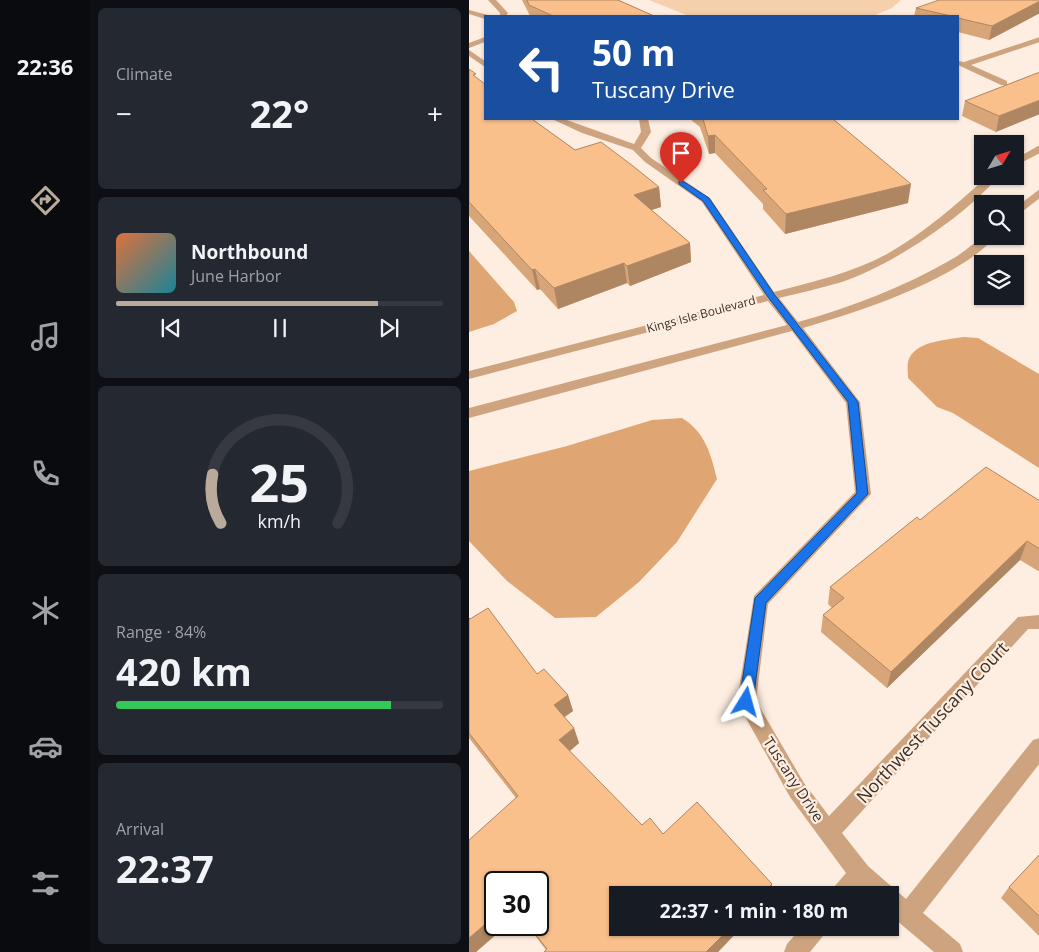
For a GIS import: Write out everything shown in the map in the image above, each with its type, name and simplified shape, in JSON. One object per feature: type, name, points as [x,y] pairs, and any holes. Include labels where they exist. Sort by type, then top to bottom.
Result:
[{"type":"street","points":[[492,0],[503,15]]},
{"type":"street","points":[[469,12],[484,17]]},
{"type":"street","points":[[469,46],[484,39]]},
{"type":"street","points":[[960,64],[1039,39]]},
{"type":"street","points":[[469,52],[484,64]]},
{"type":"street","points":[[960,64],[1004,83]]},
{"type":"street","points":[[559,120],[585,131],[636,148],[646,132],[644,120]]},
{"type":"street","name":"Tuscany Drive","points":[[636,148],[649,160],[706,200],[771,296],[853,402],[863,494],[760,601],[746,702],[797,790],[859,874],[874,886]]},
{"type":"street","points":[[1024,157],[1039,148]]},
{"type":"street","name":"Kings Isle Boulevard","points":[[469,375],[838,279],[891,256],[955,211],[984,185]]},
{"type":"street","points":[[1024,206],[1039,192]]},
{"type":"street","points":[[469,413],[795,327],[867,304],[935,274],[978,245]]},
{"type":"street","name":"Northwest Tuscany Court","points":[[829,832],[1025,622],[1039,622]]},
{"type":"street","points":[[908,914],[1039,747]]},
{"type":"street","points":[[849,886],[859,874]]},
{"type":"street","points":[[899,907],[948,951]]},
{"type":"street","points":[[795,952],[808,936]]},
{"type":"shaded area","points":[[649,0],[901,0],[892,8],[875,15],[686,15]]},
{"type":"shaded area","points":[[469,251],[514,302],[517,311],[494,324],[469,332]]},
{"type":"shaded area","points":[[964,337],[978,338],[1039,374],[1039,468],[953,413],[937,407],[908,378],[908,362],[916,350],[931,343]]},
{"type":"shaded area","points":[[682,418],[702,437],[709,452],[717,479],[677,542],[639,582],[596,617],[555,618],[507,581],[469,541],[469,471],[567,446],[652,420]]},
{"type":"building","points":[[527,0],[618,0],[652,15],[551,15],[529,5]]},
{"type":"building","points":[[939,0],[1040,0],[992,26],[959,18],[959,15],[947,15],[916,8]]},
{"type":"building","points":[[469,69],[476,74],[473,75],[484,83],[484,120],[533,120],[575,150],[601,142],[659,187],[634,195],[690,243],[627,266],[624,263],[554,288],[535,269],[532,270],[469,202]]},
{"type":"building","points":[[1040,72],[1040,100],[999,116],[965,101]]},
{"type":"building","points":[[703,120],[834,120],[911,184],[786,214],[763,190],[767,189],[715,135],[708,136]]},
{"type":"building","points":[[986,467],[1040,501],[1040,549],[1027,541],[891,672],[823,615],[844,598],[830,587],[917,517],[920,520]]},
{"type":"building","points":[[488,608],[537,674],[544,669],[568,695],[554,705],[574,728],[559,740],[642,825],[650,818],[663,834],[697,802],[772,884],[770,886],[609,886],[609,936],[722,936],[706,952],[544,952],[547,949],[537,936],[549,936],[549,871],[484,871],[484,925],[469,938],[469,840],[518,796],[469,733],[470,619]]},
{"type":"building","points":[[1040,854],[1040,917],[1009,887]]},
{"type":"route","points":[[681,183],[706,200],[771,296],[853,402],[863,494],[760,601],[746,702]]}]
